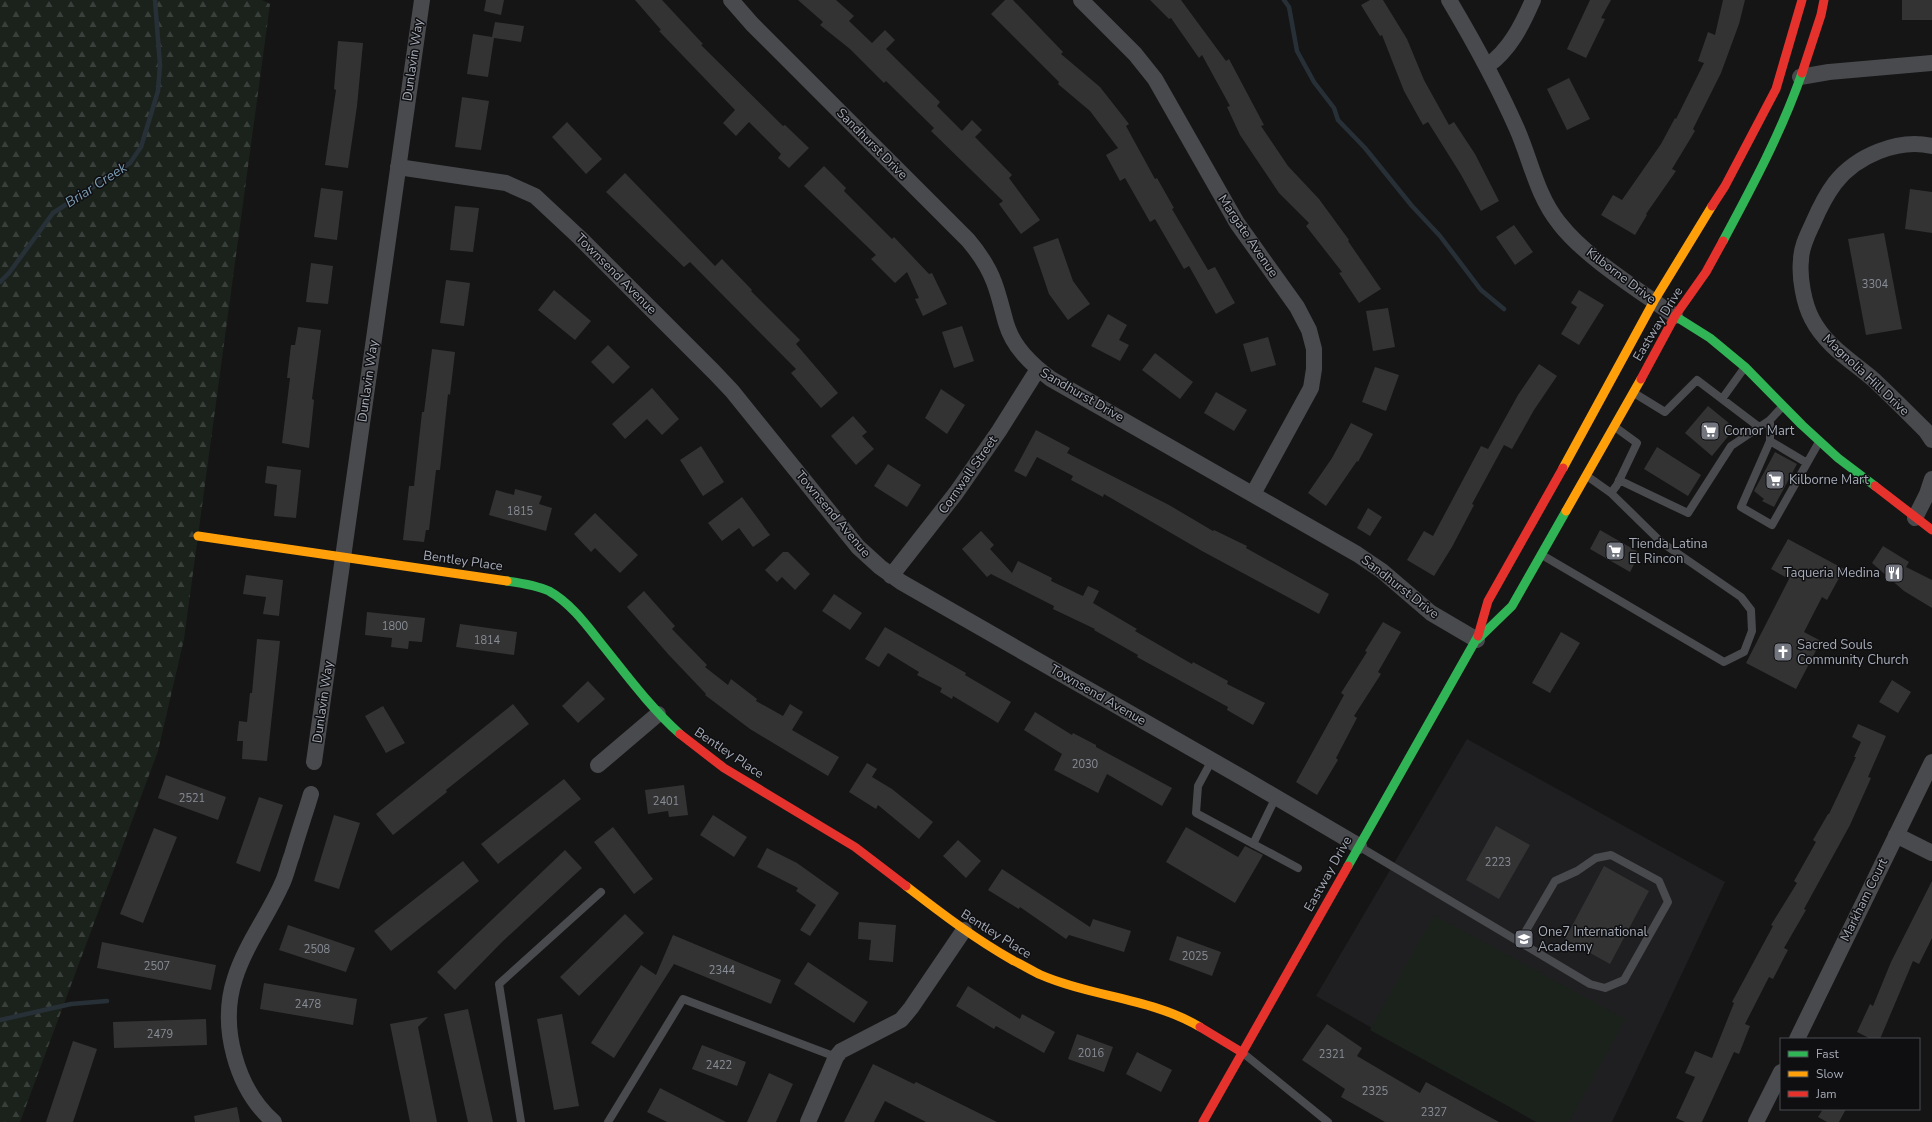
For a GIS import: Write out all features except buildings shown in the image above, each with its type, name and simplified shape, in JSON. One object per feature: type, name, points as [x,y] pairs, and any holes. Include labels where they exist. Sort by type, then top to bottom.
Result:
[{"type":"main road","name":"Eastway Drive","points":[[1203,1122],[1477,640],[1488,601],[1604,395],[1654,301],[1725,186],[1776,89],[1802,0]]},
{"type":"main road","name":"Eastway Drive","points":[[1477,640],[1512,606],[1634,392],[1675,316],[1706,272],[1746,199],[1774,141],[1800,77],[1821,15],[1824,0]]},
{"type":"main road","name":"Kilborne Drive","points":[[1675,316],[1710,338],[1745,367],[1838,458],[1932,530]]},
{"type":"main road","name":"Bentley Place","points":[[198,536],[528,584],[548,591],[564,602],[580,618],[658,714],[706,755],[855,847],[904,886],[964,930],[997,951],[1040,975],[1074,987],[1141,1003],[1175,1015],[1188,1020],[1243,1053]]},
{"type":"street","name":"Dunlavin Way","points":[[314,762],[422,0]]},
{"type":"street","name":"Sandhurst Drive","points":[[731,0],[968,240],[983,260],[994,282],[1006,325],[1017,346],[1038,369],[1051,379],[1357,554],[1382,571],[1431,613],[1477,640]]},
{"type":"street","name":"Margate Avenue","points":[[1081,0],[1135,54],[1155,79],[1221,196],[1261,258],[1297,307],[1309,330],[1314,349],[1314,369],[1311,388],[1253,494]]},
{"type":"street","name":"Kilborne Drive","points":[[1449,0],[1487,66],[1517,130],[1540,192],[1558,222],[1587,252],[1675,316]]},
{"type":"street","points":[[1487,66],[1504,53],[1533,0]]},
{"type":"street","points":[[1800,77],[1829,72],[1932,63]]},
{"type":"street","name":"Magnolia Hill Drive","points":[[1932,146],[1908,143],[1872,155],[1852,166],[1836,183],[1820,208],[1805,240],[1801,260],[1804,298],[1811,318],[1819,330],[1828,342],[1879,386],[1926,431],[1932,440]]},
{"type":"street","name":"Townsend Avenue","points":[[398,167],[506,183],[526,191],[543,202],[732,391],[858,547],[891,576],[1359,846]]},
{"type":"street","name":"Cornwall Street","points":[[891,576],[956,493],[999,431],[1038,369]]},
{"type":"street","points":[[1915,518],[1927,494],[1932,479]]},
{"type":"street","points":[[598,765],[658,714]]},
{"type":"street","name":"Markham Court","points":[[1797,1038],[1932,762]]},
{"type":"street","points":[[274,1122],[264,1113],[248,1090],[236,1064],[228,1013],[235,977],[255,934],[282,885],[311,794]]},
{"type":"street","points":[[1896,835],[1932,853]]},
{"type":"street","points":[[808,1122],[836,1056],[841,1051],[901,1020],[911,1008],[964,930]]},
{"type":"street","points":[[1756,1122],[1780,1074]]},
{"type":"lane","points":[[1722,399],[1745,367]]},
{"type":"lane","points":[[1634,392],[1666,412],[1697,380],[1759,427]]},
{"type":"lane","points":[[1619,480],[1688,514],[1731,446],[1770,420],[1784,405]]},
{"type":"lane","points":[[1770,420],[1770,441],[1741,507],[1772,525],[1819,441]]},
{"type":"lane","points":[[1611,493],[1637,443],[1614,427]]},
{"type":"lane","points":[[1770,441],[1807,463]]},
{"type":"lane","points":[[1541,555],[1724,662],[1744,652],[1752,631],[1751,610],[1741,598],[1661,542],[1611,493],[1586,476]]},
{"type":"lane","points":[[1212,760],[1198,786],[1196,812],[1298,868]]},
{"type":"lane","points":[[1253,844],[1276,797]]},
{"type":"lane","points":[[1359,846],[1590,984],[1605,988],[1624,980],[1668,902],[1659,881],[1611,855],[1596,858],[1577,871],[1555,881],[1520,941]]},
{"type":"lane","points":[[521,1122],[499,984],[601,892]]},
{"type":"lane","points":[[608,1122],[683,999],[836,1056]]},
{"type":"lane","points":[[1243,1053],[1328,1122]]},
{"type":"shaded area","name":"One7 International Academy","points":[[1467,739],[1725,882],[1612,1122],[1536,1122],[1316,996]]},
{"type":"green space","points":[[0,0],[262,0],[270,4],[184,639],[158,751],[20,1122],[0,1122]]},
{"type":"green space","points":[[1434,915],[1625,1019],[1569,1122],[1537,1122],[1370,1030]]},
{"type":"waterway","name":"Briar Creek","points":[[0,282],[9,273],[53,213],[130,163],[141,147],[158,91],[160,65],[155,0]]},
{"type":"waterway","points":[[1284,0],[1289,7],[1297,51],[1314,82],[1334,108],[1338,120],[1365,148],[1412,206],[1440,236],[1481,290],[1504,309]]},
{"type":"waterway","points":[[0,1020],[71,1004],[107,1001]]},
{"type":"traffic: fast","points":[[1723,241],[1776,137],[1802,73]]},
{"type":"traffic: fast","points":[[1675,316],[1710,338],[1745,367],[1802,425],[1838,458],[1875,486]]},
{"type":"traffic: fast","points":[[1478,639],[1512,606],[1566,511]]},
{"type":"traffic: fast","points":[[507,581],[528,584],[544,589],[565,602],[586,624],[650,703],[680,734]]},
{"type":"traffic: fast","points":[[1348,866],[1478,636]]},
{"type":"traffic: slow","points":[[1563,468],[1654,301],[1712,206]]},
{"type":"traffic: slow","points":[[1566,511],[1641,379]]},
{"type":"traffic: slow","points":[[198,536],[507,581]]},
{"type":"traffic: slow","points":[[906,886],[972,935],[1000,953],[1038,973],[1080,988],[1162,1010],[1181,1017],[1200,1027]]},
{"type":"traffic: jam","points":[[1712,206],[1725,186],[1776,89],[1802,0]]},
{"type":"traffic: jam","points":[[1802,73],[1821,15],[1824,0]]},
{"type":"traffic: jam","points":[[1641,379],[1675,316],[1706,272],[1723,241]]},
{"type":"traffic: jam","points":[[1478,636],[1488,601],[1563,468]]},
{"type":"traffic: jam","points":[[1875,486],[1932,530]]},
{"type":"traffic: jam","points":[[680,734],[724,768],[855,847],[906,886]]},
{"type":"traffic: jam","points":[[1203,1122],[1348,866]]},
{"type":"traffic: jam","points":[[1200,1027],[1243,1053]]},
{"type":"place","name":"Cornor Mart","points":[[1710,431]]},
{"type":"place","name":"Kilborne Mart","points":[[1775,480]]},
{"type":"place","name":"Tienda Latina El Rincon","points":[[1615,551]]},
{"type":"place","name":"Taqueria Medina","points":[[1894,573]]},
{"type":"place","name":"Sacred Souls Community Church","points":[[1783,652]]},
{"type":"place","name":"One7 International Academy","points":[[1524,939]]}]
